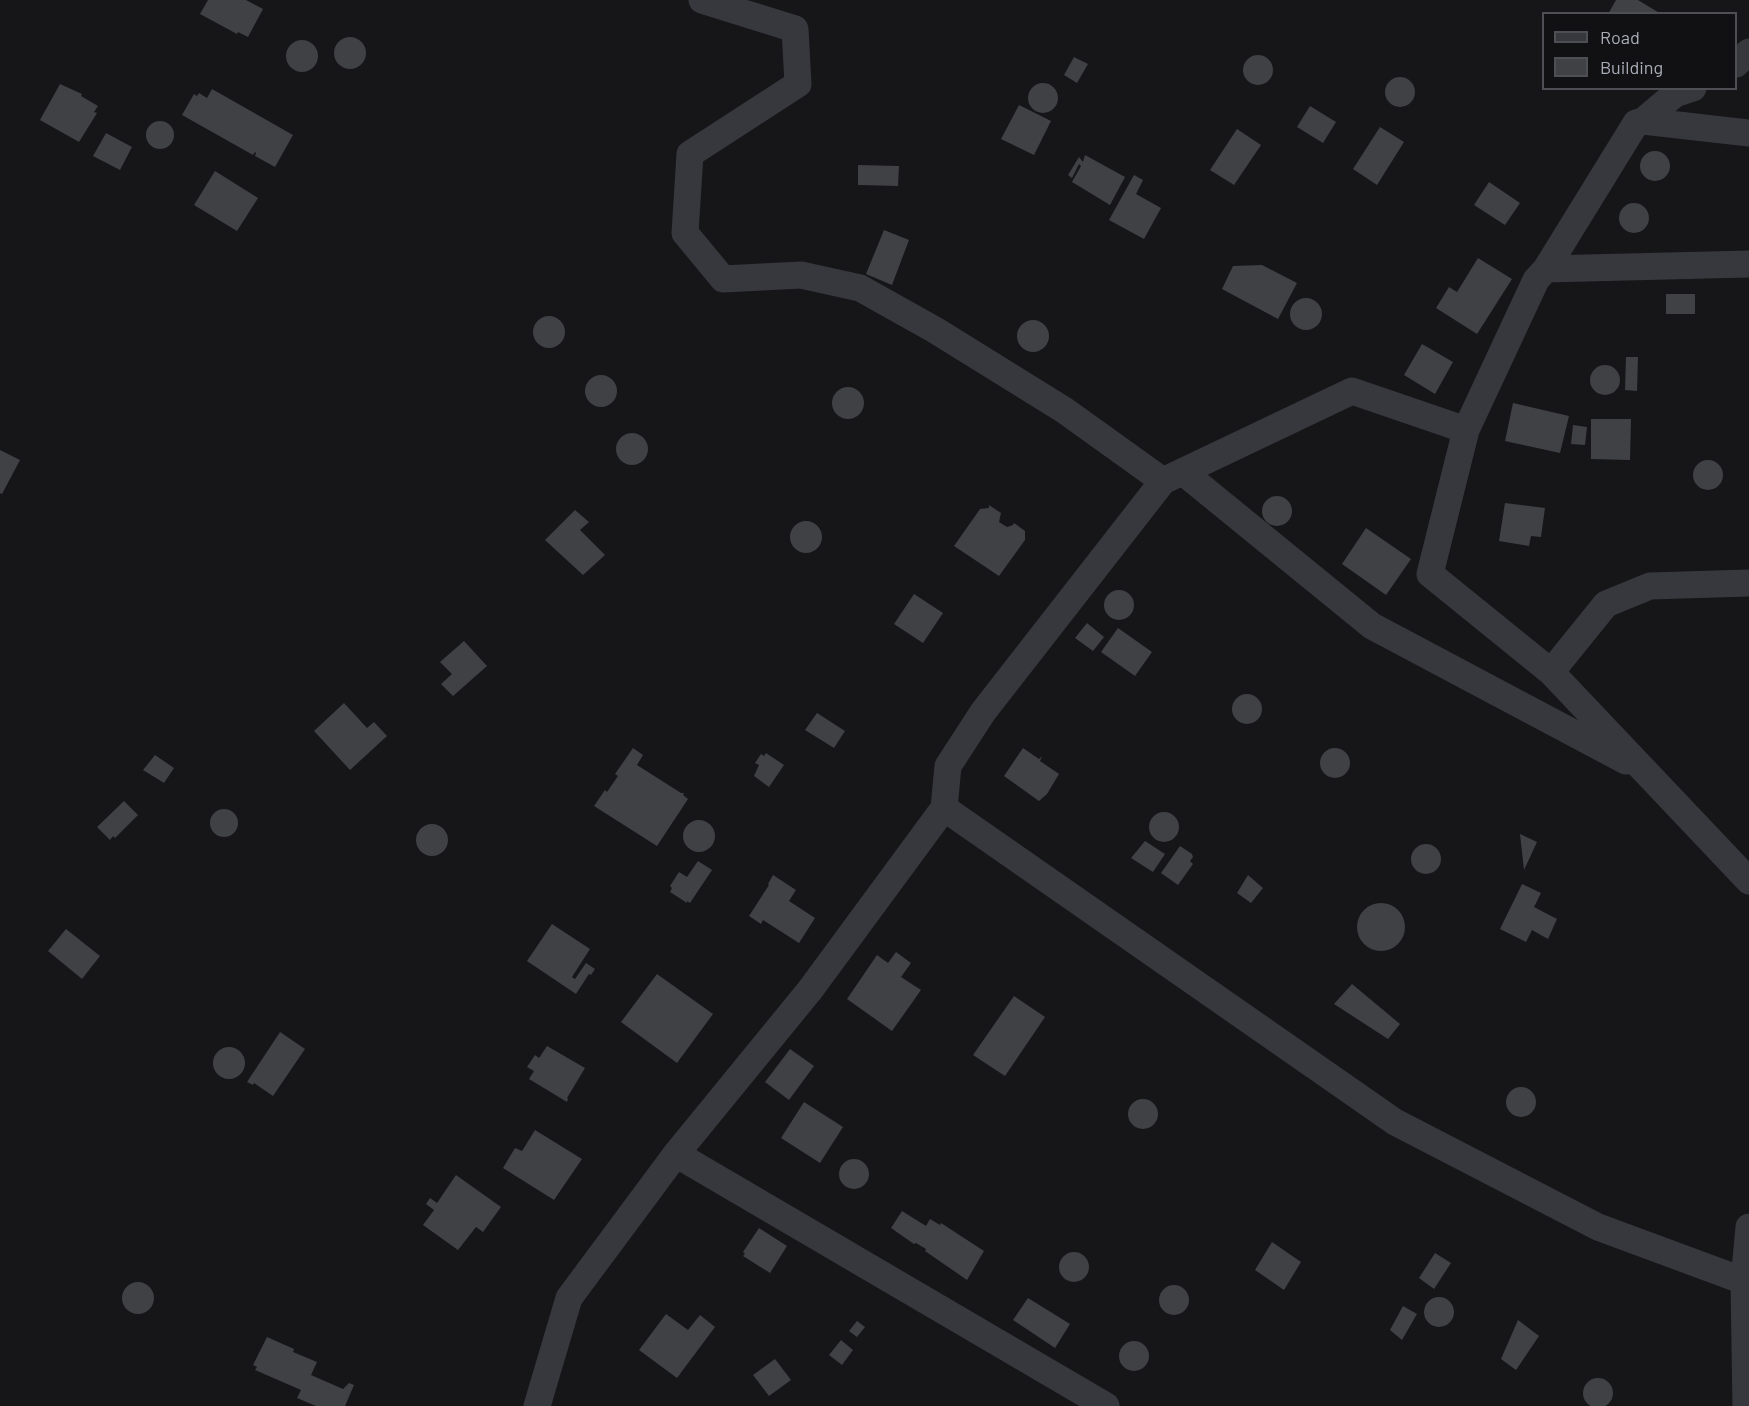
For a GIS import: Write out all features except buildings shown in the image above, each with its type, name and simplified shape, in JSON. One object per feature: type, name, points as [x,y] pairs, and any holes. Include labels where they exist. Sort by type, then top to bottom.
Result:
[{"type":"street","points":[[702,0],[795,28],[798,84],[690,154],[685,233],[723,279],[801,275],[860,288],[935,330],[1173,476],[1372,627],[1646,772]]},
{"type":"street","points":[[1737,63],[1749,52]]},
{"type":"street","points":[[1643,121],[1675,94],[1688,90]]},
{"type":"street","points":[[1749,133],[1643,121],[1636,123],[1546,269],[1536,280],[1466,430],[1430,574],[1551,672],[1749,881]]},
{"type":"street","points":[[1546,269],[1749,264]]},
{"type":"street","points":[[537,1406],[569,1298],[676,1154],[810,990],[944,808],[948,766],[983,712],[1173,476],[1352,391],[1466,430]]},
{"type":"street","points":[[1551,672],[1606,604],[1650,586],[1749,583]]},
{"type":"street","points":[[944,808],[1395,1122],[1598,1227],[1746,1282]]},
{"type":"street","points":[[676,1154],[1106,1406]]},
{"type":"street","points":[[1746,1406],[1746,1282],[1749,1227]]}]
